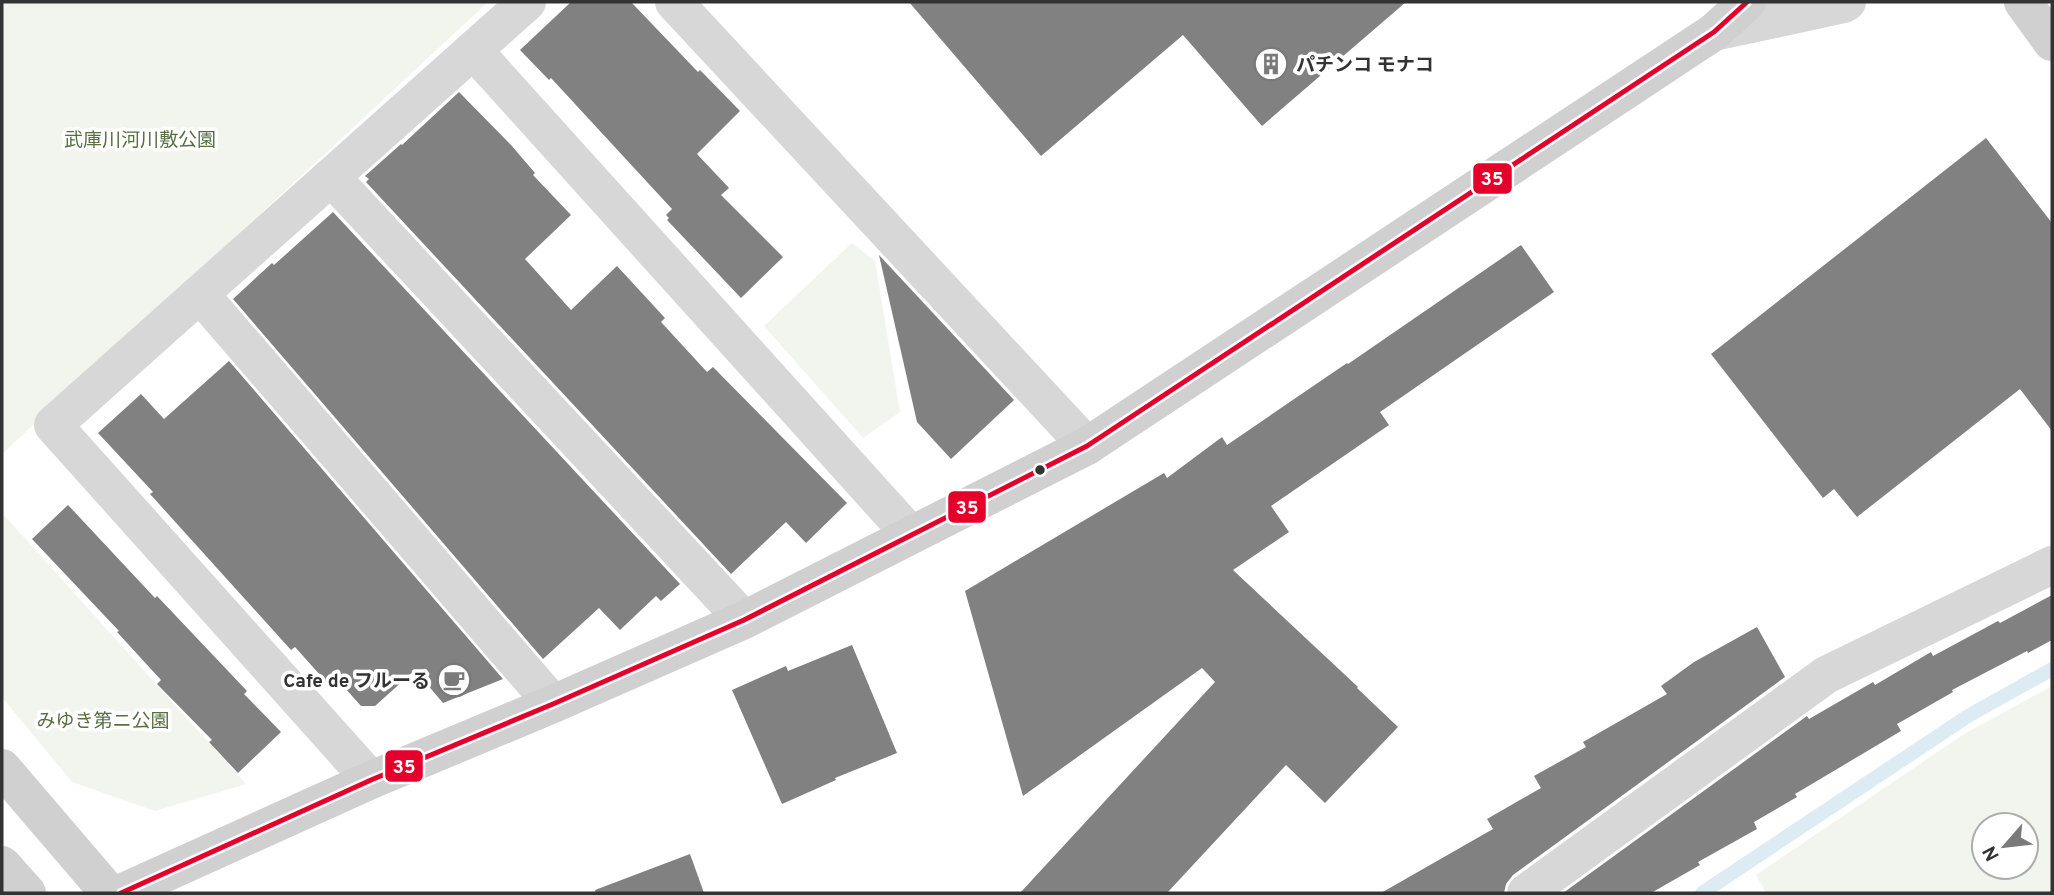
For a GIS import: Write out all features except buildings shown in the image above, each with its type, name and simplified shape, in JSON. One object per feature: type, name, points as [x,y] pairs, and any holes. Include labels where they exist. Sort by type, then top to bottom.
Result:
[{"type":"main road","points":[[121,893],[370,780],[553,704],[744,620],[1087,446],[1714,32],[1747,2]]},
{"type":"main road","points":[[2023,2],[2052,41]]},
{"type":"main road","points":[[2,768],[109,893]]},
{"type":"main road","points":[[2,865],[27,893]]},
{"type":"street","points":[[370,780],[53,425],[527,2]]},
{"type":"street","points":[[674,2],[1087,446]]},
{"type":"street","points":[[1714,32],[1847,2]]},
{"type":"street","points":[[473,50],[911,536]]},
{"type":"street","points":[[331,177],[744,620]]},
{"type":"street","points":[[200,294],[553,704]]},
{"type":"street","points":[[1526,893],[1826,675],[2052,565]]},
{"type":"green space","name":"武庫川河川敷公園","points":[[2,2],[488,2],[2,454]]},
{"type":"green space","points":[[852,243],[875,261],[900,412],[863,438],[764,326]]},
{"type":"green space","name":"みゆき第ニ公園","points":[[2,513],[246,784],[155,811],[72,782],[2,697]]},
{"type":"green space","points":[[2052,686],[2052,893],[1766,893],[1756,875],[1964,734]]},
{"type":"waterway","points":[[1702,893],[1968,716],[2052,669]]},
{"type":"transit line","name":"35","points":[[121,893],[371,780],[744,620],[1087,446],[1714,32],[1747,2]]},
{"type":"place","name":"パチンコ モナコ","points":[[1271,64]]},
{"type":"place","name":"Cafe de フルーる","points":[[454,680]]}]
